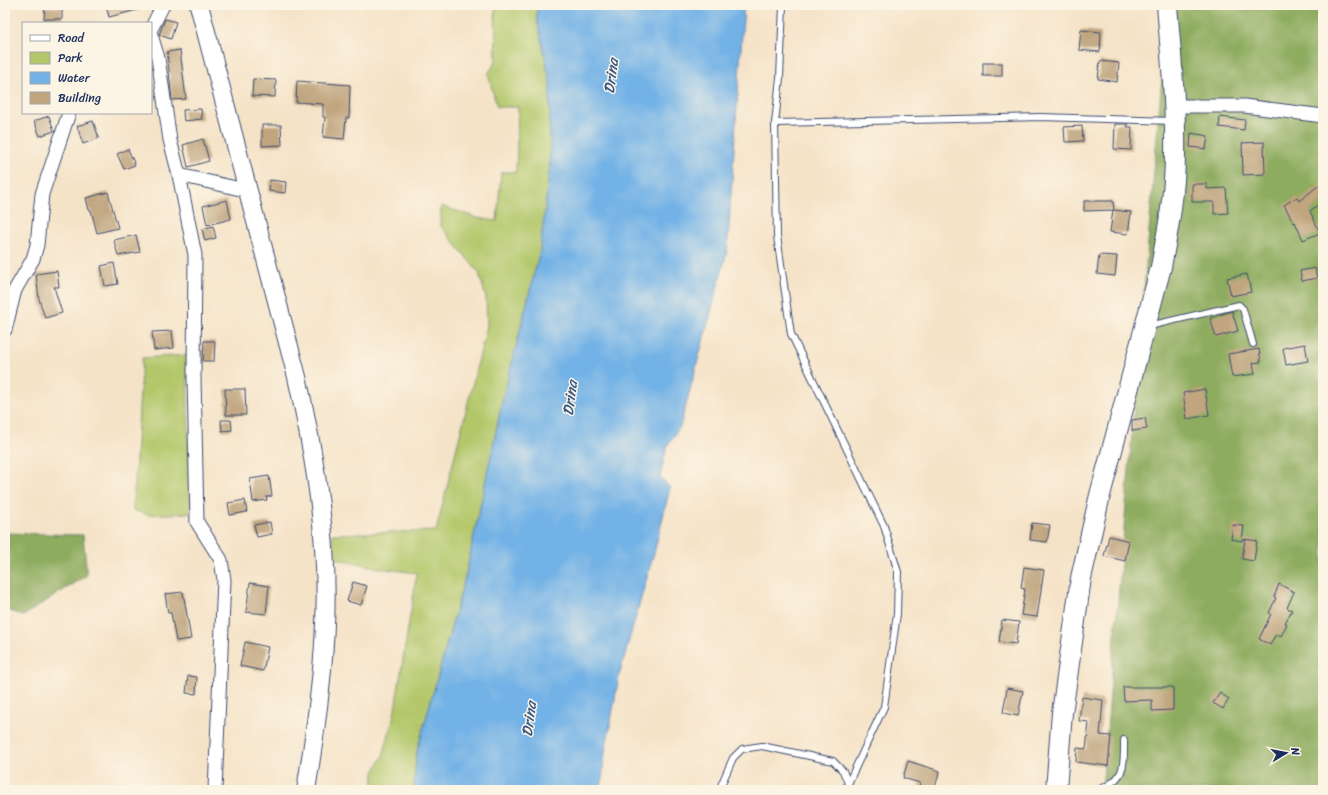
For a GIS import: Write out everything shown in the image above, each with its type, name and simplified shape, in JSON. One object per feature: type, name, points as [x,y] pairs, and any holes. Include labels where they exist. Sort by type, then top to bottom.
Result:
[{"type":"main road","points":[[1056,790],[1063,705],[1081,578],[1100,495],[1161,267],[1168,232],[1174,174],[1175,113],[1167,5]]},
{"type":"street","points":[[152,27],[163,5]]},
{"type":"street","points":[[200,5],[297,377],[309,430],[322,526],[325,624],[317,728],[306,790]]},
{"type":"street","points":[[152,38],[158,58],[170,140],[179,175],[195,255],[194,377],[197,522],[221,560],[224,580],[215,790]]},
{"type":"street","points":[[1175,113],[1244,106],[1323,116]]},
{"type":"street","points":[[5,330],[15,290],[33,259],[37,245],[42,194],[69,114]]},
{"type":"street","points":[[179,175],[249,191]]},
{"type":"lane","points":[[783,5],[780,78],[775,123],[777,236],[791,334],[884,526],[898,572],[897,614],[884,707],[845,790]]},
{"type":"lane","points":[[775,123],[1175,113]]},
{"type":"lane","points":[[1145,327],[1239,305],[1242,309],[1253,344]]},
{"type":"lane","points":[[1098,790],[1110,785],[1118,778],[1122,771],[1124,762],[1124,740]]},
{"type":"lane","points":[[719,790],[733,758],[742,749],[762,746],[834,762],[843,771],[848,783]]},
{"type":"green space","points":[[495,5],[537,5],[537,19],[550,81],[550,166],[540,251],[503,398],[466,574],[416,755],[414,790],[373,790],[374,772],[383,756],[394,715],[417,573],[384,569],[334,558],[332,534],[436,531],[487,326],[486,298],[479,273],[440,225],[441,206],[478,218],[497,221],[501,172],[516,172],[518,107],[497,107],[488,74],[496,61]]},
{"type":"green space","points":[[1168,5],[1323,5],[1323,790],[1102,790]]},
{"type":"green space","points":[[187,355],[190,513],[148,515],[133,510],[142,358]]},
{"type":"green space","points":[[5,533],[83,535],[87,575],[23,616],[5,609]]},
{"type":"water","name":"Drina","points":[[537,5],[744,5],[727,252],[680,427],[667,446],[660,477],[670,488],[655,549],[620,672],[605,752],[601,790],[414,790],[416,755],[466,574],[503,398],[540,251],[550,166],[550,81],[537,19]]},
{"type":"building","points":[[106,5],[140,5],[141,9],[109,17]]},
{"type":"building","points":[[45,7],[62,7],[62,19],[44,19]]},
{"type":"building","points":[[165,19],[176,22],[171,39],[159,35]]},
{"type":"building","points":[[1081,30],[1101,32],[1100,52],[1079,50]]},
{"type":"building","points":[[180,50],[186,99],[172,100],[167,52]]},
{"type":"building","points":[[1100,61],[1119,63],[1117,82],[1098,79]]},
{"type":"building","points":[[983,63],[1002,63],[1002,76],[983,76]]},
{"type":"building","points":[[253,79],[276,80],[275,97],[252,96]]},
{"type":"building","points":[[297,81],[350,85],[349,118],[346,118],[344,139],[323,137],[325,117],[323,117],[323,104],[296,102]]},
{"type":"building","points":[[201,109],[202,119],[184,121],[183,110]]},
{"type":"building","points":[[49,116],[54,131],[40,136],[34,121]]},
{"type":"building","points":[[1220,117],[1245,120],[1244,130],[1219,127]]},
{"type":"building","points":[[93,121],[99,138],[83,144],[77,126]]},
{"type":"building","points":[[1115,124],[1128,124],[1127,127],[1132,127],[1131,150],[1114,149]]},
{"type":"building","points":[[262,125],[281,125],[282,145],[262,146]]},
{"type":"building","points":[[1082,126],[1083,141],[1065,142],[1064,127]]},
{"type":"building","points":[[1191,133],[1208,136],[1206,149],[1190,147]]},
{"type":"building","points":[[203,139],[209,161],[188,167],[183,145]]},
{"type":"building","points":[[1264,142],[1265,174],[1243,175],[1242,143]]},
{"type":"building","points":[[128,149],[135,165],[124,169],[117,154]]},
{"type":"building","points":[[270,180],[286,182],[285,193],[269,191]]},
{"type":"building","points":[[1323,182],[1323,201],[1310,211],[1320,233],[1303,240],[1295,222],[1294,223],[1284,205],[1297,197],[1299,201]]},
{"type":"building","points":[[1192,184],[1207,184],[1207,189],[1226,188],[1228,213],[1214,214],[1214,202],[1192,202]]},
{"type":"building","points":[[108,192],[118,228],[97,233],[86,198]]},
{"type":"building","points":[[227,200],[231,219],[207,225],[203,206]]},
{"type":"building","points":[[1084,201],[1113,201],[1114,210],[1084,211]]},
{"type":"building","points":[[1113,210],[1131,212],[1128,234],[1110,232]]},
{"type":"building","points":[[213,226],[216,238],[205,241],[202,229]]},
{"type":"building","points":[[136,235],[140,252],[118,256],[114,240]]},
{"type":"building","points":[[1099,255],[1117,256],[1115,276],[1097,274]]},
{"type":"building","points":[[114,263],[118,284],[105,286],[101,266]]},
{"type":"building","points":[[1315,268],[1317,278],[1302,281],[1300,271]]},
{"type":"building","points":[[57,271],[59,287],[54,287],[62,313],[45,318],[39,299],[36,274]]},
{"type":"building","points":[[1247,274],[1251,292],[1231,296],[1227,278]]},
{"type":"building","points":[[1232,311],[1238,331],[1216,337],[1210,318]]},
{"type":"building","points":[[172,331],[174,348],[154,350],[152,332]]},
{"type":"building","points":[[204,341],[215,341],[214,361],[203,361]]},
{"type":"building","points":[[1305,344],[1308,361],[1286,365],[1283,348]]},
{"type":"building","points":[[1259,349],[1261,362],[1253,363],[1255,374],[1232,377],[1228,354]]},
{"type":"building","points":[[225,389],[245,389],[246,415],[226,415]]},
{"type":"building","points":[[1205,389],[1209,415],[1187,419],[1183,393]]},
{"type":"building","points":[[1145,418],[1147,429],[1132,431],[1132,420]]},
{"type":"building","points":[[221,420],[231,420],[232,430],[222,431]]},
{"type":"building","points":[[269,476],[272,496],[266,497],[267,500],[253,502],[250,479]]},
{"type":"building","points":[[245,500],[247,512],[230,515],[228,503]]},
{"type":"building","points":[[270,522],[272,534],[257,537],[254,525]]},
{"type":"building","points":[[1032,523],[1050,525],[1047,542],[1030,540]]},
{"type":"building","points":[[1233,525],[1244,526],[1242,541],[1231,539]]},
{"type":"building","points":[[1109,536],[1129,541],[1125,561],[1104,556]]},
{"type":"building","points":[[1245,539],[1257,541],[1254,561],[1242,559]]},
{"type":"building","points":[[1024,567],[1044,570],[1037,617],[1021,615],[1025,589],[1021,588]]},
{"type":"building","points":[[353,582],[367,586],[361,605],[347,601]]},
{"type":"building","points":[[250,583],[269,586],[266,614],[246,612]]},
{"type":"building","points":[[1279,584],[1294,592],[1287,608],[1292,610],[1285,623],[1287,624],[1281,636],[1276,634],[1270,645],[1259,639],[1271,614],[1269,613],[1276,598],[1274,597]]},
{"type":"building","points":[[183,592],[191,639],[176,641],[171,613],[168,613],[165,594]]},
{"type":"building","points":[[1002,620],[1019,622],[1016,644],[999,642]]},
{"type":"building","points":[[245,642],[268,647],[263,671],[240,666]]},
{"type":"building","points":[[188,676],[197,677],[196,694],[186,693]]},
{"type":"building","points":[[1123,687],[1173,687],[1173,710],[1152,711],[1152,700],[1124,701]]},
{"type":"building","points":[[1007,688],[1023,691],[1018,716],[1003,713]]},
{"type":"building","points":[[1220,693],[1229,699],[1223,709],[1213,703]]},
{"type":"building","points":[[1082,697],[1103,700],[1100,735],[1111,736],[1108,766],[1076,762],[1077,748],[1086,749],[1089,722],[1079,721]]},
{"type":"building","points":[[908,761],[940,771],[934,790],[918,790],[920,783],[903,778]]}]
